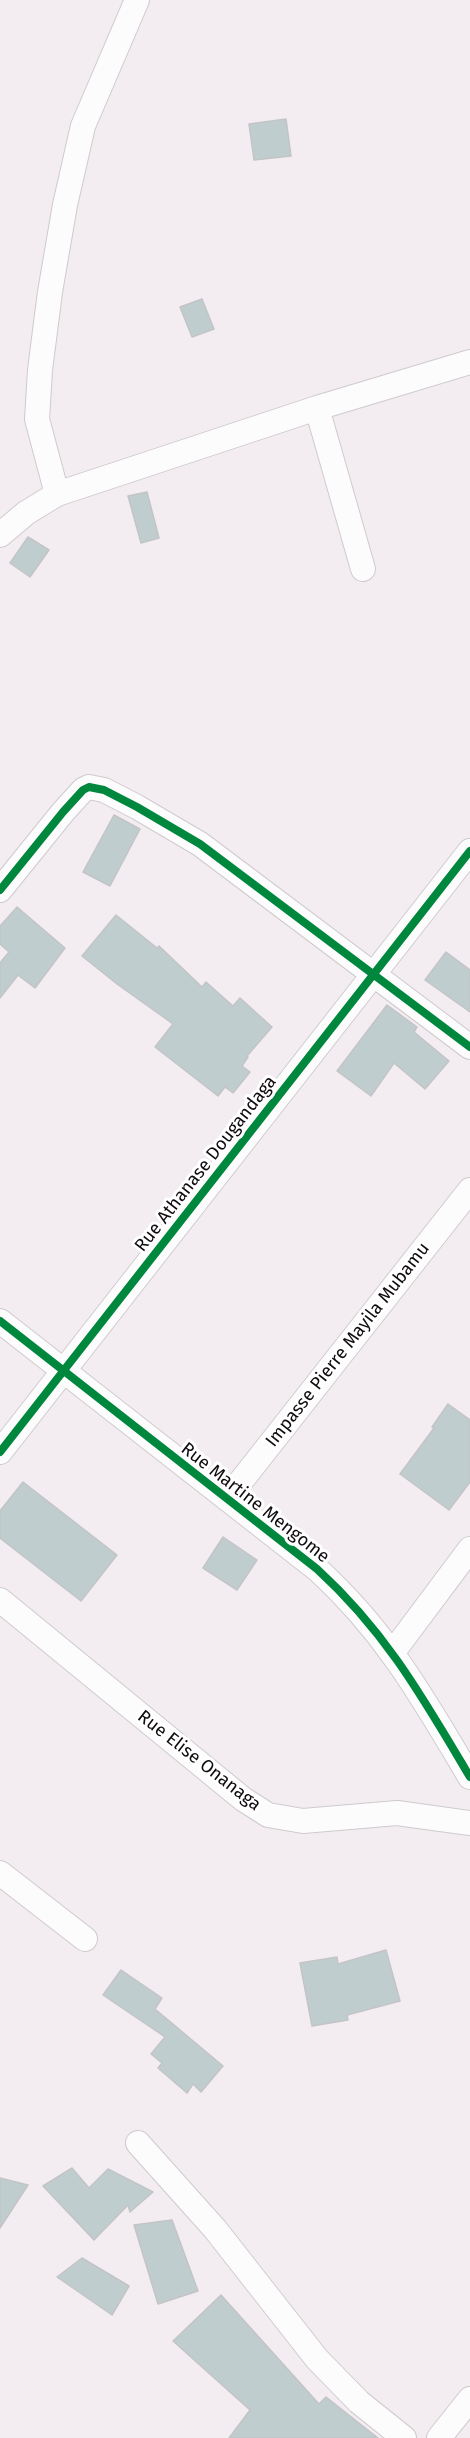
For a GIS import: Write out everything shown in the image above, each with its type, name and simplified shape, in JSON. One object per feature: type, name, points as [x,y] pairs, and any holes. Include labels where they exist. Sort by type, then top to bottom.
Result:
[{"type":"street","points":[[57,494],[37,419],[40,370],[50,292],[65,205],[83,126],[136,0]]},
{"type":"street","points":[[0,535],[26,513],[57,494],[317,408],[470,362]]},
{"type":"street","points":[[317,408],[363,569]]},
{"type":"street","points":[[0,890],[83,790],[96,788],[113,794],[200,844],[470,1047]]},
{"type":"street","name":"Rue Athanase Dougandaga","points":[[0,1452],[470,851]]},
{"type":"street","name":"Impasse Pierre Mayila Mubamu","points":[[227,1499],[470,1190]]},
{"type":"street","name":"Rue Martine Mengome","points":[[0,1321],[316,1569],[348,1598],[393,1652],[470,1778]]},
{"type":"street","points":[[393,1652],[470,1549]]},
{"type":"street","name":"Rue Elise Onanaga","points":[[0,1600],[234,1791],[268,1815],[303,1821],[397,1813],[470,1823]]},
{"type":"street","points":[[0,1873],[85,1938]]},
{"type":"street","points":[[138,2144],[215,2229],[317,2359],[359,2402],[404,2438]]},
{"type":"street","points":[[439,2438],[470,2399]]},
{"type":"building","points":[[286,119],[291,156],[254,160],[249,124]]},
{"type":"building","points":[[202,299],[214,329],[192,337],[180,307]]},
{"type":"building","points":[[147,492],[159,538],[141,543],[128,496]]},
{"type":"building","points":[[28,537],[49,550],[30,577],[10,563]]},
{"type":"building","points":[[114,815],[140,829],[110,886],[83,872]]},
{"type":"building","points":[[17,907],[65,948],[35,988],[18,975],[0,998],[0,963],[9,952],[0,944],[0,926]]},
{"type":"building","points":[[116,915],[157,948],[159,946],[202,987],[206,982],[233,1006],[240,998],[272,1027],[247,1056],[242,1066],[250,1072],[233,1093],[225,1087],[218,1096],[155,1047],[173,1024],[82,956]]},
{"type":"building","points":[[446,952],[470,970],[470,1012],[425,980]]},
{"type":"building","points":[[387,1005],[417,1027],[414,1032],[449,1061],[425,1089],[394,1063],[371,1096],[337,1071]]},
{"type":"building","points":[[448,1404],[470,1420],[470,1482],[449,1510],[400,1474],[434,1428],[432,1427]]},
{"type":"building","points":[[23,1482],[117,1555],[81,1601],[0,1538],[0,1511]]},
{"type":"building","points":[[223,1537],[257,1560],[237,1590],[203,1568]]},
{"type":"building","points":[[386,1950],[400,2001],[347,2015],[348,2020],[312,2026],[300,1963],[337,1957],[338,1964]]},
{"type":"building","points":[[121,1970],[162,1998],[155,2009],[223,2066],[201,2092],[193,2084],[187,2093],[158,2068],[162,2063],[151,2054],[165,2037],[103,1995]]},
{"type":"building","points":[[72,2168],[89,2188],[108,2169],[153,2192],[130,2212],[128,2205],[94,2240],[43,2186]]},
{"type":"building","points":[[0,2178],[28,2185],[0,2228]]},
{"type":"building","points":[[172,2220],[198,2291],[158,2304],[134,2225]]},
{"type":"building","points":[[82,2258],[129,2286],[112,2315],[57,2277]]},
{"type":"building","points":[[221,2295],[319,2404],[326,2397],[378,2438],[229,2438],[250,2410],[173,2341]]},
{"type":"cycle path","points":[[0,890],[83,790],[89,787],[104,790],[200,844],[470,1047]]},
{"type":"cycle path","points":[[0,1452],[470,851]]},
{"type":"cycle path","points":[[0,1321],[317,1569],[363,1617],[402,1667],[470,1777]]}]
